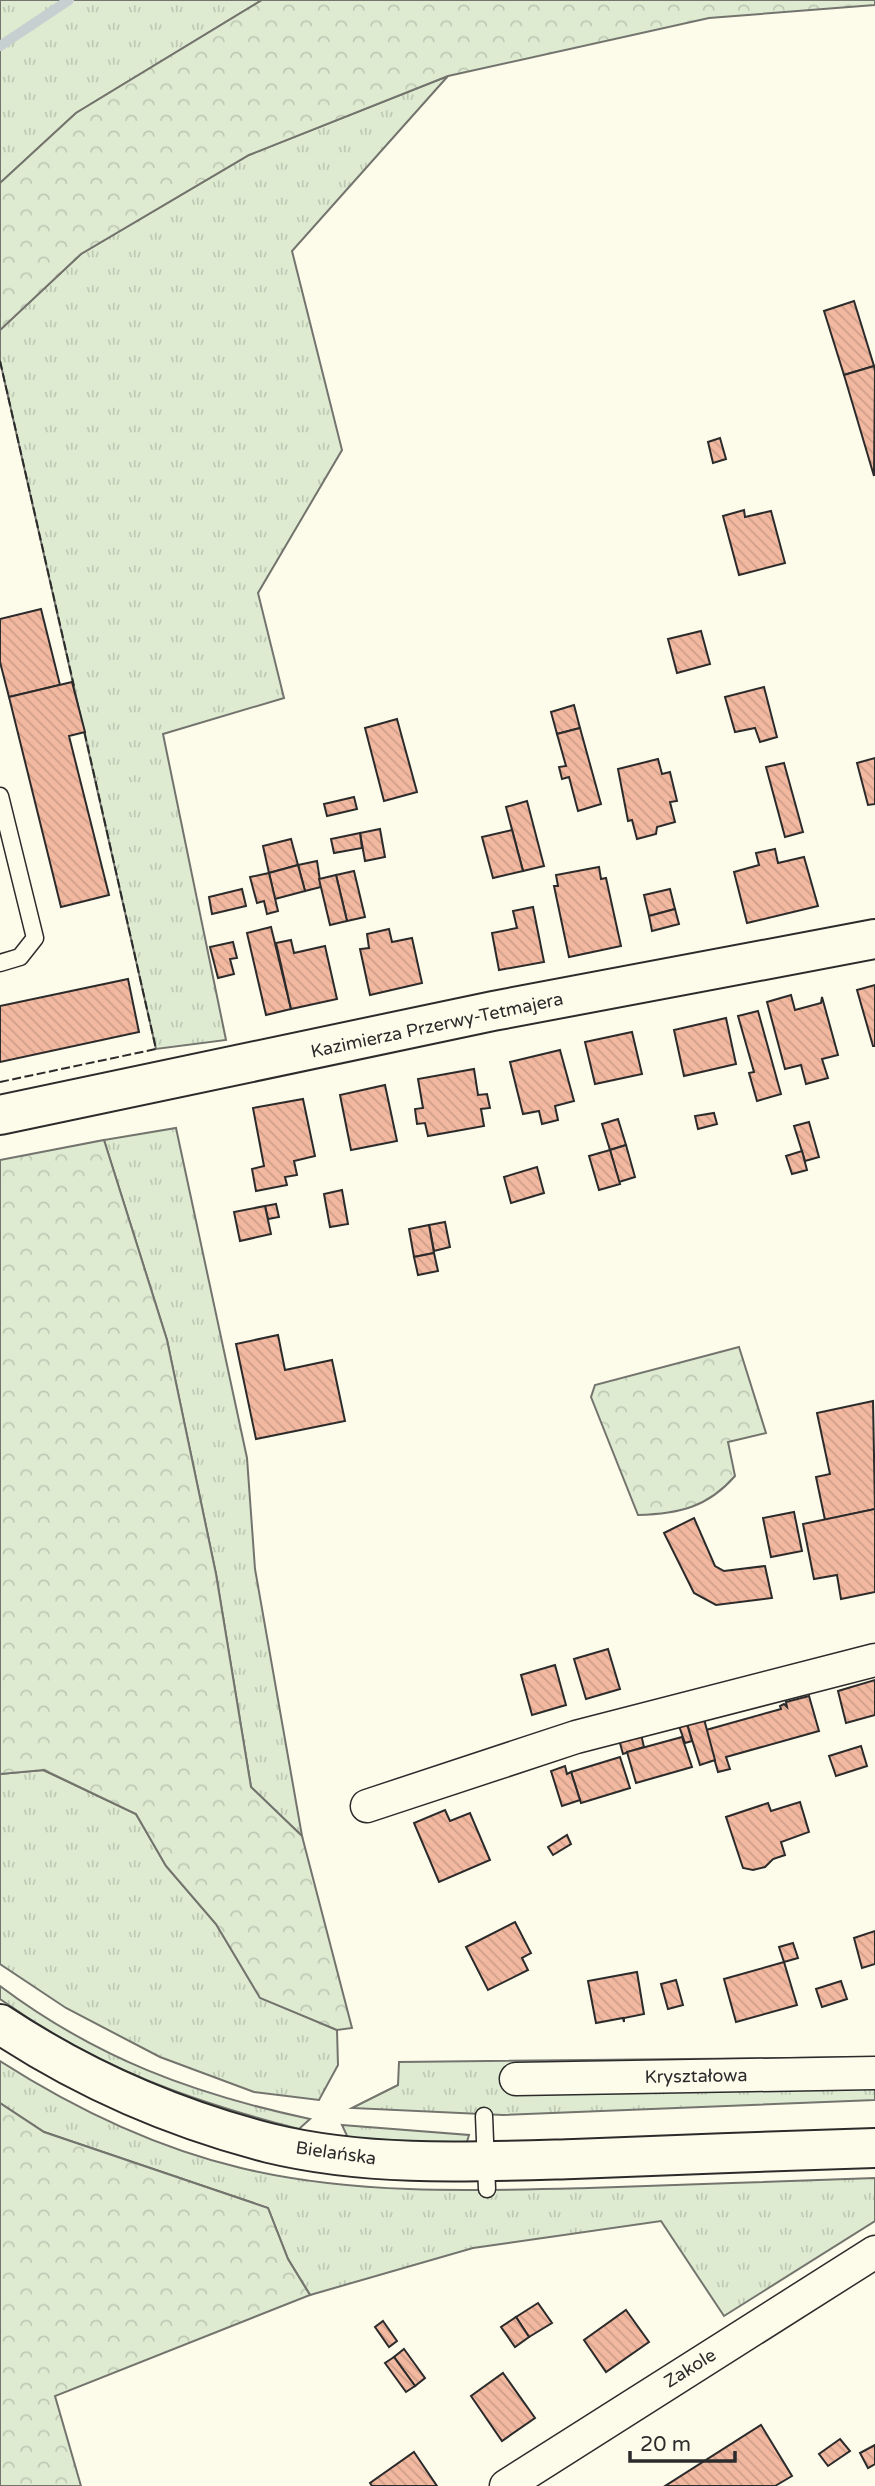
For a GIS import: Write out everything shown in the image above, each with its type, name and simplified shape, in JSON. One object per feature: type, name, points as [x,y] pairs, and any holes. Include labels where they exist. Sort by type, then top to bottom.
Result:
[{"type":"street","name":"Kazimierza Przerwy-Tetmajera","points":[[0,1115],[494,1011],[875,939]]},
{"type":"street","points":[[367,1806],[576,1737],[875,1660]]},
{"type":"street","name":"Bielańska","points":[[0,2024],[90,2078],[144,2102],[271,2143],[486,2175],[699,2154],[875,2148]]},
{"type":"street","name":"Kryształowa","points":[[516,2079],[875,2073]]},
{"type":"street","name":"Zakole","points":[[506,2486],[875,2252]]},
{"type":"lane","points":[[0,796],[35,938],[20,957],[0,963]]},
{"type":"lane","points":[[484,2116],[486,2175]]},
{"type":"green space","points":[[0,0],[262,0],[76,113],[0,183]]},
{"type":"green space","points":[[262,0],[875,0],[875,5],[709,18],[448,76],[249,155],[81,254],[0,330],[0,183],[76,113]]},
{"type":"green space","points":[[448,76],[292,251],[342,450],[258,593],[284,698],[163,734],[226,1040],[156,1049],[0,361],[0,330],[81,254],[249,155]]},
{"type":"green space","points":[[176,1128],[247,1458],[255,1569],[302,1836],[251,1787],[216,1574],[167,1340],[104,1140]]},
{"type":"green space","points":[[104,1140],[167,1340],[216,1574],[251,1787],[302,1836],[352,2028],[337,2030],[260,1998],[216,1924],[166,1866],[136,1814],[44,1770],[0,1774],[0,1160]]},
{"type":"green space","points":[[739,1347],[766,1433],[728,1442],[735,1476],[714,1495],[692,1507],[667,1513],[638,1515],[591,1397],[595,1385]]},
{"type":"green space","points":[[43,1770],[136,1814],[166,1866],[216,1924],[260,1997],[337,2030],[338,2065],[319,2100],[254,2092],[160,2057],[66,2008],[0,1964],[0,1774]]},
{"type":"green space","points":[[0,1986],[72,2034],[147,2070],[226,2098],[310,2119],[299,2129],[219,2106],[144,2079],[71,2044],[36,2023],[0,1999]]},
{"type":"green space","points":[[875,2057],[875,2100],[503,2115],[352,2108],[398,2085],[399,2062]]},
{"type":"green space","points":[[0,2061],[57,2095],[146,2138],[209,2159],[284,2177],[370,2187],[458,2190],[875,2178],[875,2221],[724,2316],[661,2221],[473,2248],[310,2295],[288,2259],[268,2208],[44,2132],[0,2103]]},
{"type":"green space","points":[[0,2103],[44,2132],[268,2208],[288,2259],[310,2295],[55,2396],[81,2486],[0,2486]]},
{"type":"green space","points":[[342,2125],[469,2135],[466,2145],[348,2138]]},
{"type":"building","points":[[854,301],[874,366],[844,375],[824,311]]},
{"type":"building","points":[[874,366],[875,371],[874,476],[844,375]]},
{"type":"building","points":[[720,438],[726,459],[713,463],[708,442]]},
{"type":"building","points":[[744,510],[745,517],[771,511],[785,563],[739,575],[723,516]]},
{"type":"building","points":[[41,609],[60,685],[9,697],[0,662],[0,619]]},
{"type":"building","points":[[701,631],[710,664],[677,673],[668,639]]},
{"type":"building","points":[[72,682],[85,732],[69,736],[109,895],[61,907],[9,697]]},
{"type":"building","points":[[764,687],[777,737],[760,742],[755,728],[735,732],[725,697]]},
{"type":"building","points":[[574,705],[580,728],[557,734],[551,712]]},
{"type":"building","points":[[397,719],[417,792],[384,801],[365,728]]},
{"type":"building","points":[[580,728],[601,804],[578,811],[569,777],[562,779],[559,767],[566,766],[557,734]]},
{"type":"building","points":[[875,758],[875,804],[868,805],[857,763]]},
{"type":"building","points":[[658,759],[662,774],[670,772],[677,801],[670,802],[675,822],[657,827],[656,834],[637,839],[632,820],[628,821],[618,769]]},
{"type":"building","points":[[784,763],[803,832],[785,837],[766,767]]},
{"type":"building","points":[[354,797],[357,809],[327,816],[324,804]]},
{"type":"building","points":[[527,801],[544,866],[523,871],[506,807]]},
{"type":"building","points":[[380,829],[385,857],[365,861],[360,833]]},
{"type":"building","points":[[512,830],[523,871],[493,878],[482,837]]},
{"type":"building","points":[[360,833],[362,848],[334,853],[331,839]]},
{"type":"building","points":[[291,839],[298,865],[269,873],[263,846]]},
{"type":"building","points":[[775,849],[778,863],[804,857],[818,906],[747,923],[734,872],[759,865],[756,853]]},
{"type":"building","points":[[317,861],[321,887],[305,891],[298,865]]},
{"type":"building","points":[[298,865],[305,891],[275,899],[269,873]]},
{"type":"building","points":[[599,867],[601,879],[606,878],[621,946],[569,957],[554,886],[558,886],[556,875]]},
{"type":"building","points":[[354,871],[365,917],[347,921],[336,875]]},
{"type":"building","points":[[269,873],[278,911],[267,914],[264,901],[257,903],[250,877]]},
{"type":"building","points":[[336,875],[347,921],[330,925],[319,879]]},
{"type":"building","points":[[242,889],[246,906],[212,914],[209,897]]},
{"type":"building","points":[[670,889],[675,909],[649,916],[644,895]]},
{"type":"building","points":[[533,907],[544,962],[499,970],[492,933],[517,928],[513,911]]},
{"type":"building","points":[[675,909],[679,924],[652,931],[649,916]]},
{"type":"building","points":[[271,927],[291,1009],[266,1015],[247,933]]},
{"type":"building","points":[[389,929],[392,942],[412,938],[422,983],[370,995],[360,949],[369,948],[367,934]]},
{"type":"building","points":[[291,940],[294,953],[325,946],[337,999],[291,1009],[276,943]]},
{"type":"building","points":[[233,942],[237,958],[230,959],[234,974],[218,978],[210,947]]},
{"type":"building","points":[[128,979],[139,1032],[0,1062],[0,1006]]},
{"type":"building","points":[[875,985],[875,1046],[873,1046],[857,990]]},
{"type":"building","points":[[791,995],[795,1010],[821,1003],[822,997],[838,1055],[822,1059],[828,1078],[806,1084],[801,1065],[785,1069],[767,1002]]},
{"type":"building","points":[[758,1011],[781,1094],[757,1101],[749,1073],[754,1072],[738,1016]]},
{"type":"building","points":[[726,1018],[736,1064],[684,1076],[674,1030]]},
{"type":"building","points":[[632,1032],[642,1074],[595,1084],[585,1042]]},
{"type":"building","points":[[560,1050],[574,1101],[555,1106],[558,1120],[542,1124],[539,1111],[523,1114],[510,1062]]},
{"type":"building","points":[[474,1069],[478,1095],[487,1094],[490,1108],[481,1109],[484,1126],[428,1136],[425,1123],[417,1124],[415,1109],[423,1108],[418,1079]]},
{"type":"building","points":[[385,1085],[397,1141],[351,1150],[340,1095]]},
{"type":"building","points":[[303,1099],[315,1156],[294,1161],[297,1175],[285,1177],[287,1185],[256,1191],[252,1169],[264,1166],[253,1108]]},
{"type":"building","points":[[714,1113],[717,1124],[698,1129],[695,1116]]},
{"type":"building","points":[[618,1119],[626,1145],[610,1150],[602,1124]]},
{"type":"building","points":[[809,1122],[819,1157],[805,1161],[794,1126]]},
{"type":"building","points":[[626,1145],[635,1177],[619,1182],[610,1150]]},
{"type":"building","points":[[610,1150],[620,1184],[599,1190],[589,1156]]},
{"type":"building","points":[[802,1151],[807,1170],[792,1174],[786,1156]]},
{"type":"building","points":[[537,1167],[544,1193],[511,1203],[504,1177]]},
{"type":"building","points":[[342,1190],[348,1224],[330,1227],[324,1194]]},
{"type":"building","points":[[276,1204],[279,1217],[268,1219],[265,1206]]},
{"type":"building","points":[[265,1206],[271,1234],[240,1241],[234,1212]]},
{"type":"building","points":[[445,1222],[450,1247],[434,1251],[429,1225]]},
{"type":"building","points":[[429,1225],[434,1253],[414,1257],[409,1229]]},
{"type":"building","points":[[434,1253],[438,1271],[418,1275],[414,1257]]},
{"type":"building","points":[[278,1335],[285,1370],[332,1360],[345,1421],[256,1439],[236,1344]]},
{"type":"building","points":[[873,1401],[875,1509],[825,1520],[816,1477],[830,1474],[817,1413]]},
{"type":"building","points":[[875,1509],[875,1592],[841,1599],[837,1575],[814,1579],[803,1524]]},
{"type":"building","points":[[794,1512],[802,1551],[771,1557],[763,1518]]},
{"type":"building","points":[[694,1518],[715,1566],[724,1571],[765,1566],[772,1598],[716,1605],[694,1593],[664,1533]]},
{"type":"building","points":[[608,1649],[620,1689],[586,1699],[574,1659]]},
{"type":"building","points":[[555,1665],[566,1705],[532,1715],[521,1675]]},
{"type":"building","points":[[875,1680],[875,1715],[846,1723],[838,1691]]},
{"type":"building","points":[[809,1696],[819,1731],[726,1757],[730,1769],[718,1772],[706,1730],[781,1709],[780,1706],[784,1704],[787,1707],[786,1702]]},
{"type":"building","points":[[704,1719],[715,1760],[700,1765],[687,1724]]},
{"type":"building","points":[[687,1724],[692,1741],[685,1743],[679,1726]]},
{"type":"building","points":[[640,1730],[644,1747],[623,1754],[618,1736]]},
{"type":"building","points":[[682,1737],[692,1767],[636,1783],[627,1752]]},
{"type":"building","points":[[861,1746],[867,1766],[836,1776],[829,1756]]},
{"type":"building","points":[[620,1757],[630,1788],[581,1803],[571,1772]]},
{"type":"building","points":[[565,1766],[567,1774],[571,1772],[580,1800],[562,1806],[551,1771]]},
{"type":"building","points":[[800,1802],[809,1832],[781,1842],[785,1855],[773,1859],[765,1867],[753,1870],[743,1868],[726,1817],[768,1803],[771,1811]]},
{"type":"building","points":[[445,1810],[450,1821],[470,1813],[490,1860],[439,1882],[414,1823]]},
{"type":"building","points":[[567,1835],[571,1844],[553,1855],[548,1847]]},
{"type":"building","points":[[515,1922],[531,1953],[522,1958],[528,1970],[488,1990],[466,1947]]},
{"type":"building","points":[[875,1931],[875,1964],[862,1968],[854,1938]]},
{"type":"building","points":[[793,1943],[798,1958],[784,1962],[779,1947]]},
{"type":"building","points":[[784,1962],[797,2005],[736,2022],[724,1979]]},
{"type":"building","points":[[637,1972],[644,2014],[624,2018],[624,2022],[623,2018],[596,2023],[588,1981]]},
{"type":"building","points":[[676,1980],[683,2005],[668,2009],[661,1984]]},
{"type":"building","points":[[841,1981],[847,1999],[822,2007],[816,1989]]},
{"type":"building","points":[[538,2303],[552,2323],[529,2337],[516,2317]]},
{"type":"building","points":[[626,2310],[649,2342],[606,2372],[584,2340]]},
{"type":"building","points":[[516,2317],[529,2337],[515,2347],[501,2327]]},
{"type":"building","points":[[383,2321],[397,2341],[389,2347],[375,2327]]},
{"type":"building","points":[[404,2349],[425,2378],[415,2386],[394,2357]]},
{"type":"building","points":[[394,2357],[415,2386],[406,2392],[385,2363]]},
{"type":"building","points":[[503,2373],[535,2418],[502,2441],[471,2396]]},
{"type":"building","points":[[761,2425],[792,2476],[775,2486],[665,2486]]},
{"type":"building","points":[[840,2439],[850,2451],[828,2466],[819,2454]]},
{"type":"building","points":[[875,2445],[875,2464],[868,2468],[860,2453]]},
{"type":"building","points":[[414,2452],[437,2486],[372,2486],[370,2483]]},
{"type":"waterway","points":[[0,46],[69,0]]},
{"type":"fence","points":[[0,361],[74,686]]},
{"type":"fence","points":[[0,1082],[156,1049],[84,730]]}]
